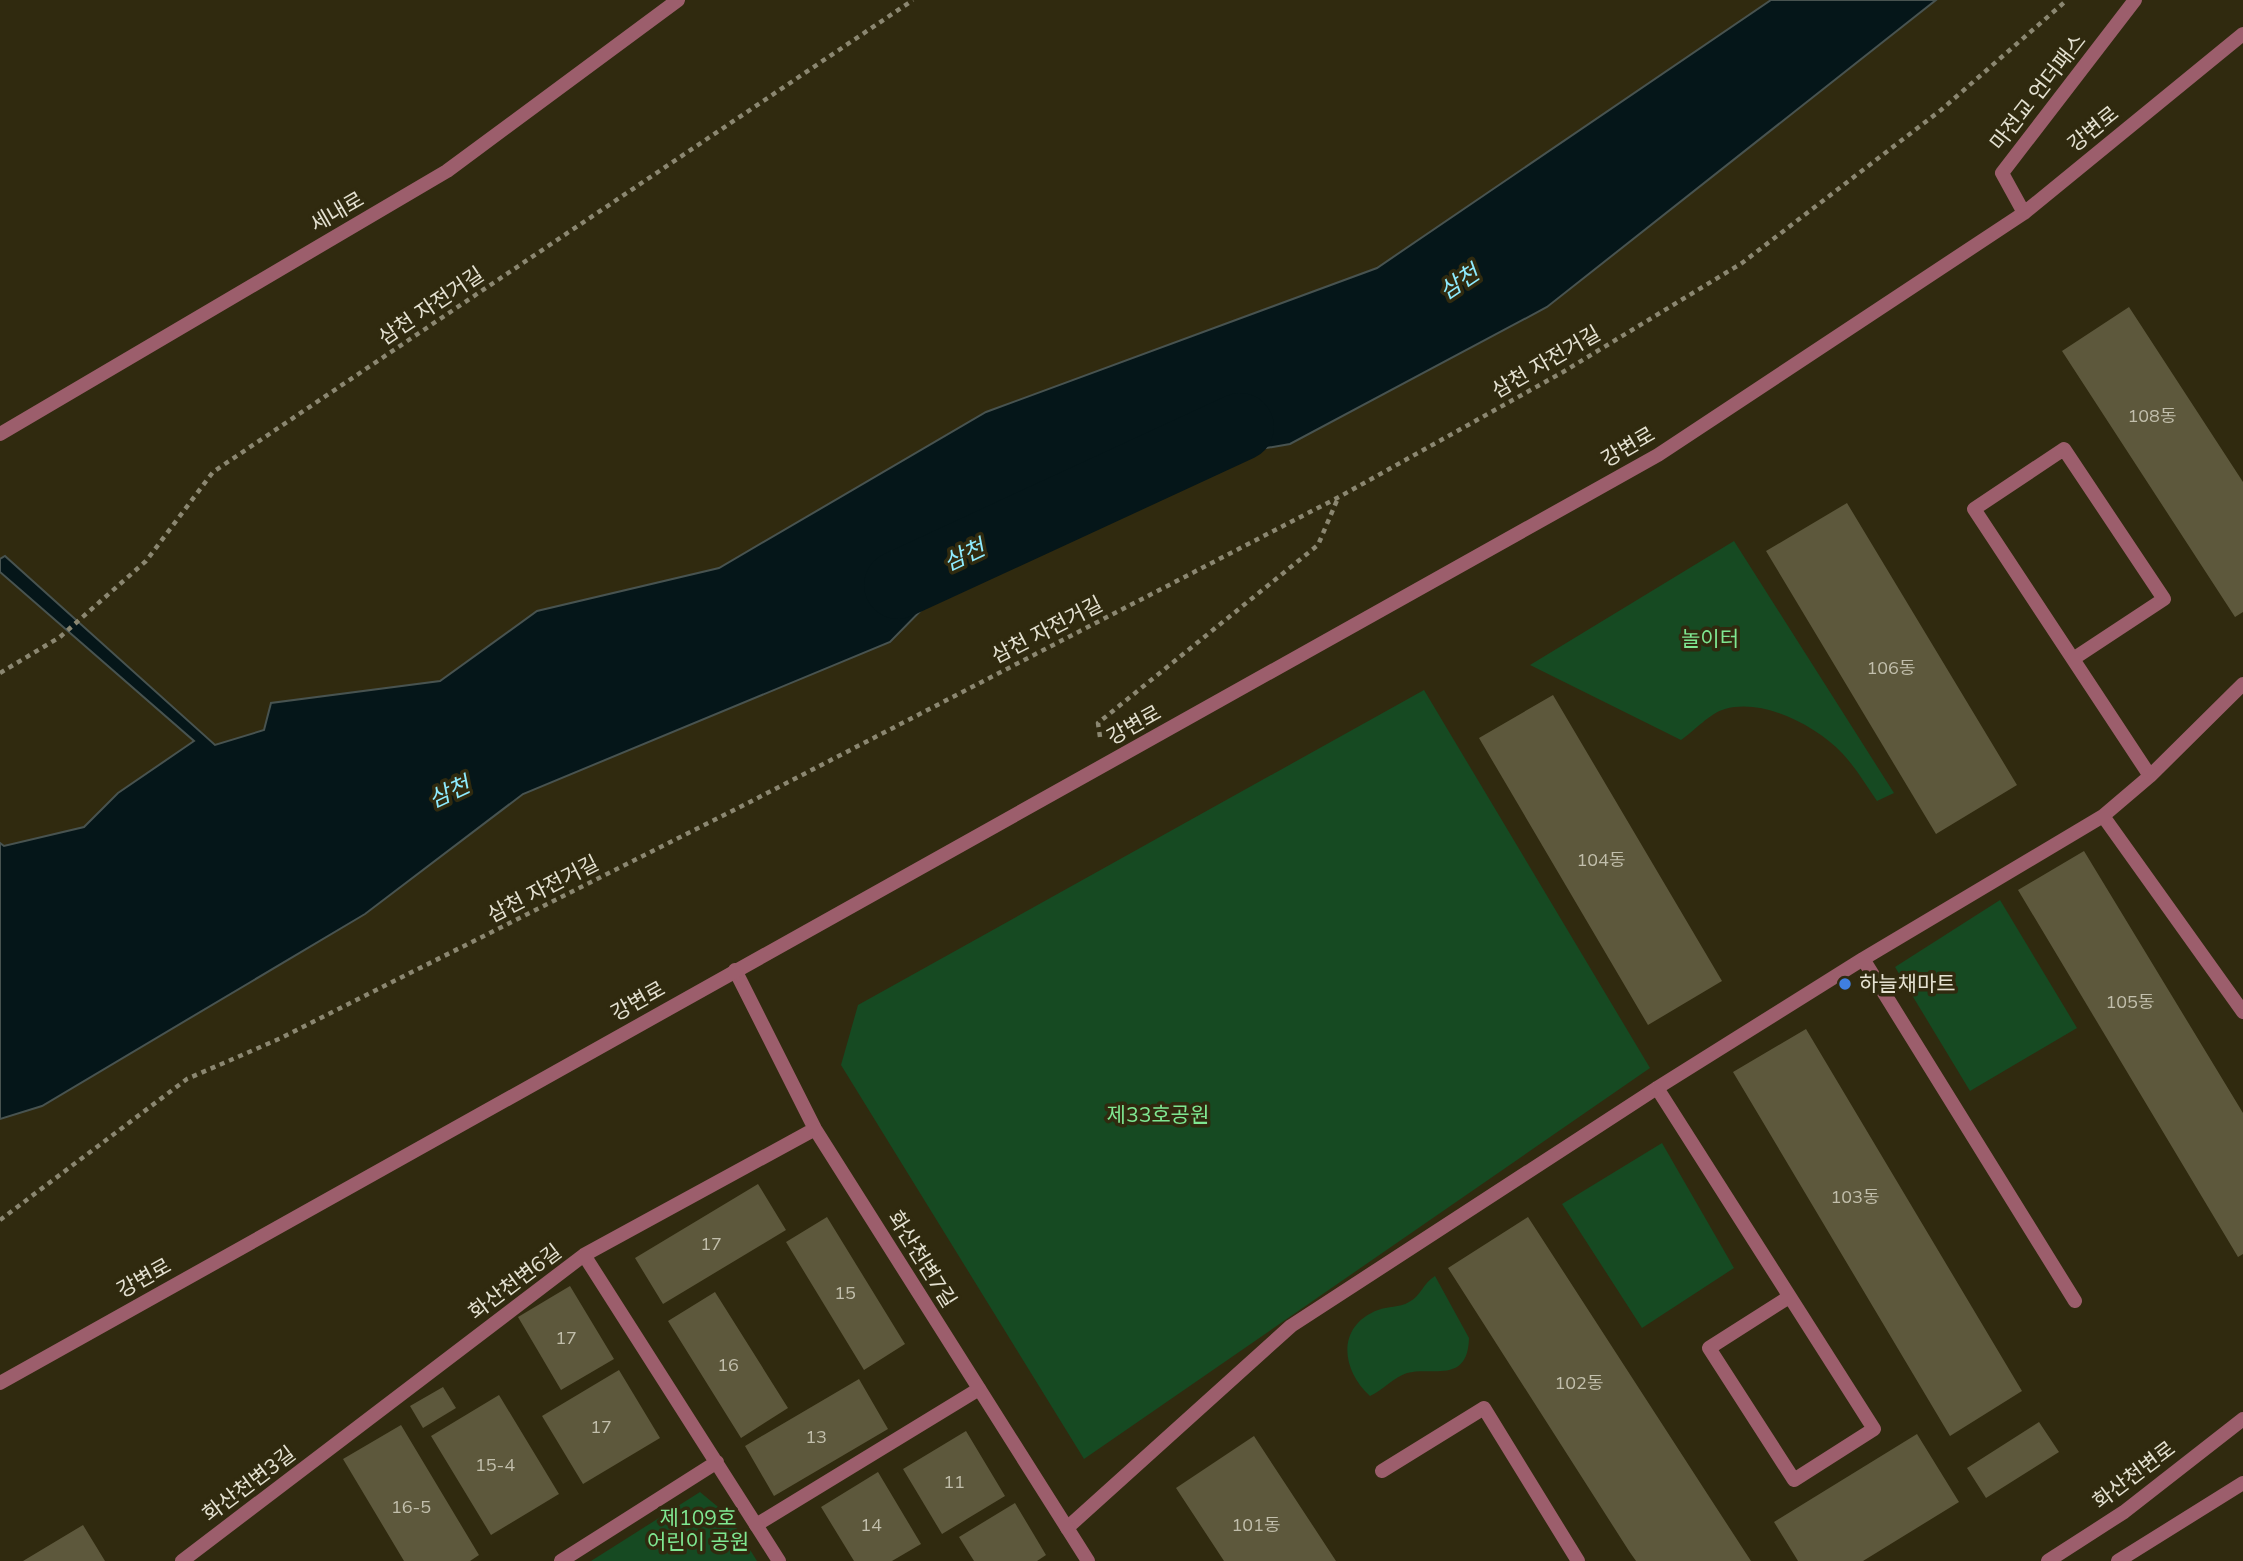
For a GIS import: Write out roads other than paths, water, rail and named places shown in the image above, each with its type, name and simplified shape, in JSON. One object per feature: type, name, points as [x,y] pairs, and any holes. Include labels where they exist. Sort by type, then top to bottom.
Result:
[{"type":"street","name":"세내로","points":[[0,434],[447,171],[678,0]]},
{"type":"street","name":"마전교 언더패스","points":[[2024,213],[2002,173],[2135,0]]},
{"type":"street","name":"강변로","points":[[1,1379],[1658,455],[2024,213],[2243,34]]},
{"type":"street","points":[[2073,659],[2164,599],[2064,449],[1973,509],[2150,776]]},
{"type":"street","points":[[1067,1528],[1291,1326],[1657,1088],[1863,959],[2103,816],[2150,776],[2243,684]]},
{"type":"street","points":[[2103,816],[2243,1012]]},
{"type":"street","points":[[1863,959],[2075,1301]]},
{"type":"street","name":"화산천변7길","points":[[735,970],[815,1129],[1088,1561]]},
{"type":"street","points":[[1657,1088],[1874,1429],[1794,1480],[1709,1348],[1789,1297]]},
{"type":"street","points":[[584,1255],[815,1129]]},
{"type":"street","name":"화산천변6길","points":[[342,1440],[584,1255],[779,1561]]},
{"type":"street","points":[[756,1525],[979,1389]]},
{"type":"street","points":[[1382,1471],[1484,1408],[1578,1561]]},
{"type":"street","name":"화산천변로","points":[[2048,1561],[2124,1512],[2243,1419]]},
{"type":"street","name":"화산천변3길","points":[[182,1561],[342,1440]]},
{"type":"street","points":[[561,1561],[717,1462]]},
{"type":"street","points":[[2118,1561],[2243,1483]]},
{"type":"water","points":[[1771,0],[1936,0],[1547,307],[1290,444],[1043,486],[890,642],[523,794],[365,914],[42,1106],[0,1119],[0,843],[4,846],[84,827],[118,793],[194,741],[0,572],[0,559],[5,556],[215,745],[264,730],[271,703],[440,681],[537,611],[719,568],[986,412],[1377,268]]},
{"type":"waterway","name":"삼천","points":[[898,585],[1240,427]]},
{"type":"place","name":"하늘채마트","points":[[1845,984]]},
{"type":"park label","name":"놀이터","points":[[1710,639]]},
{"type":"park label","name":"제33호공원","points":[[1158,1115]]},
{"type":"park label","name":"제109호 어린이 공원","points":[[698,1530]]}]
